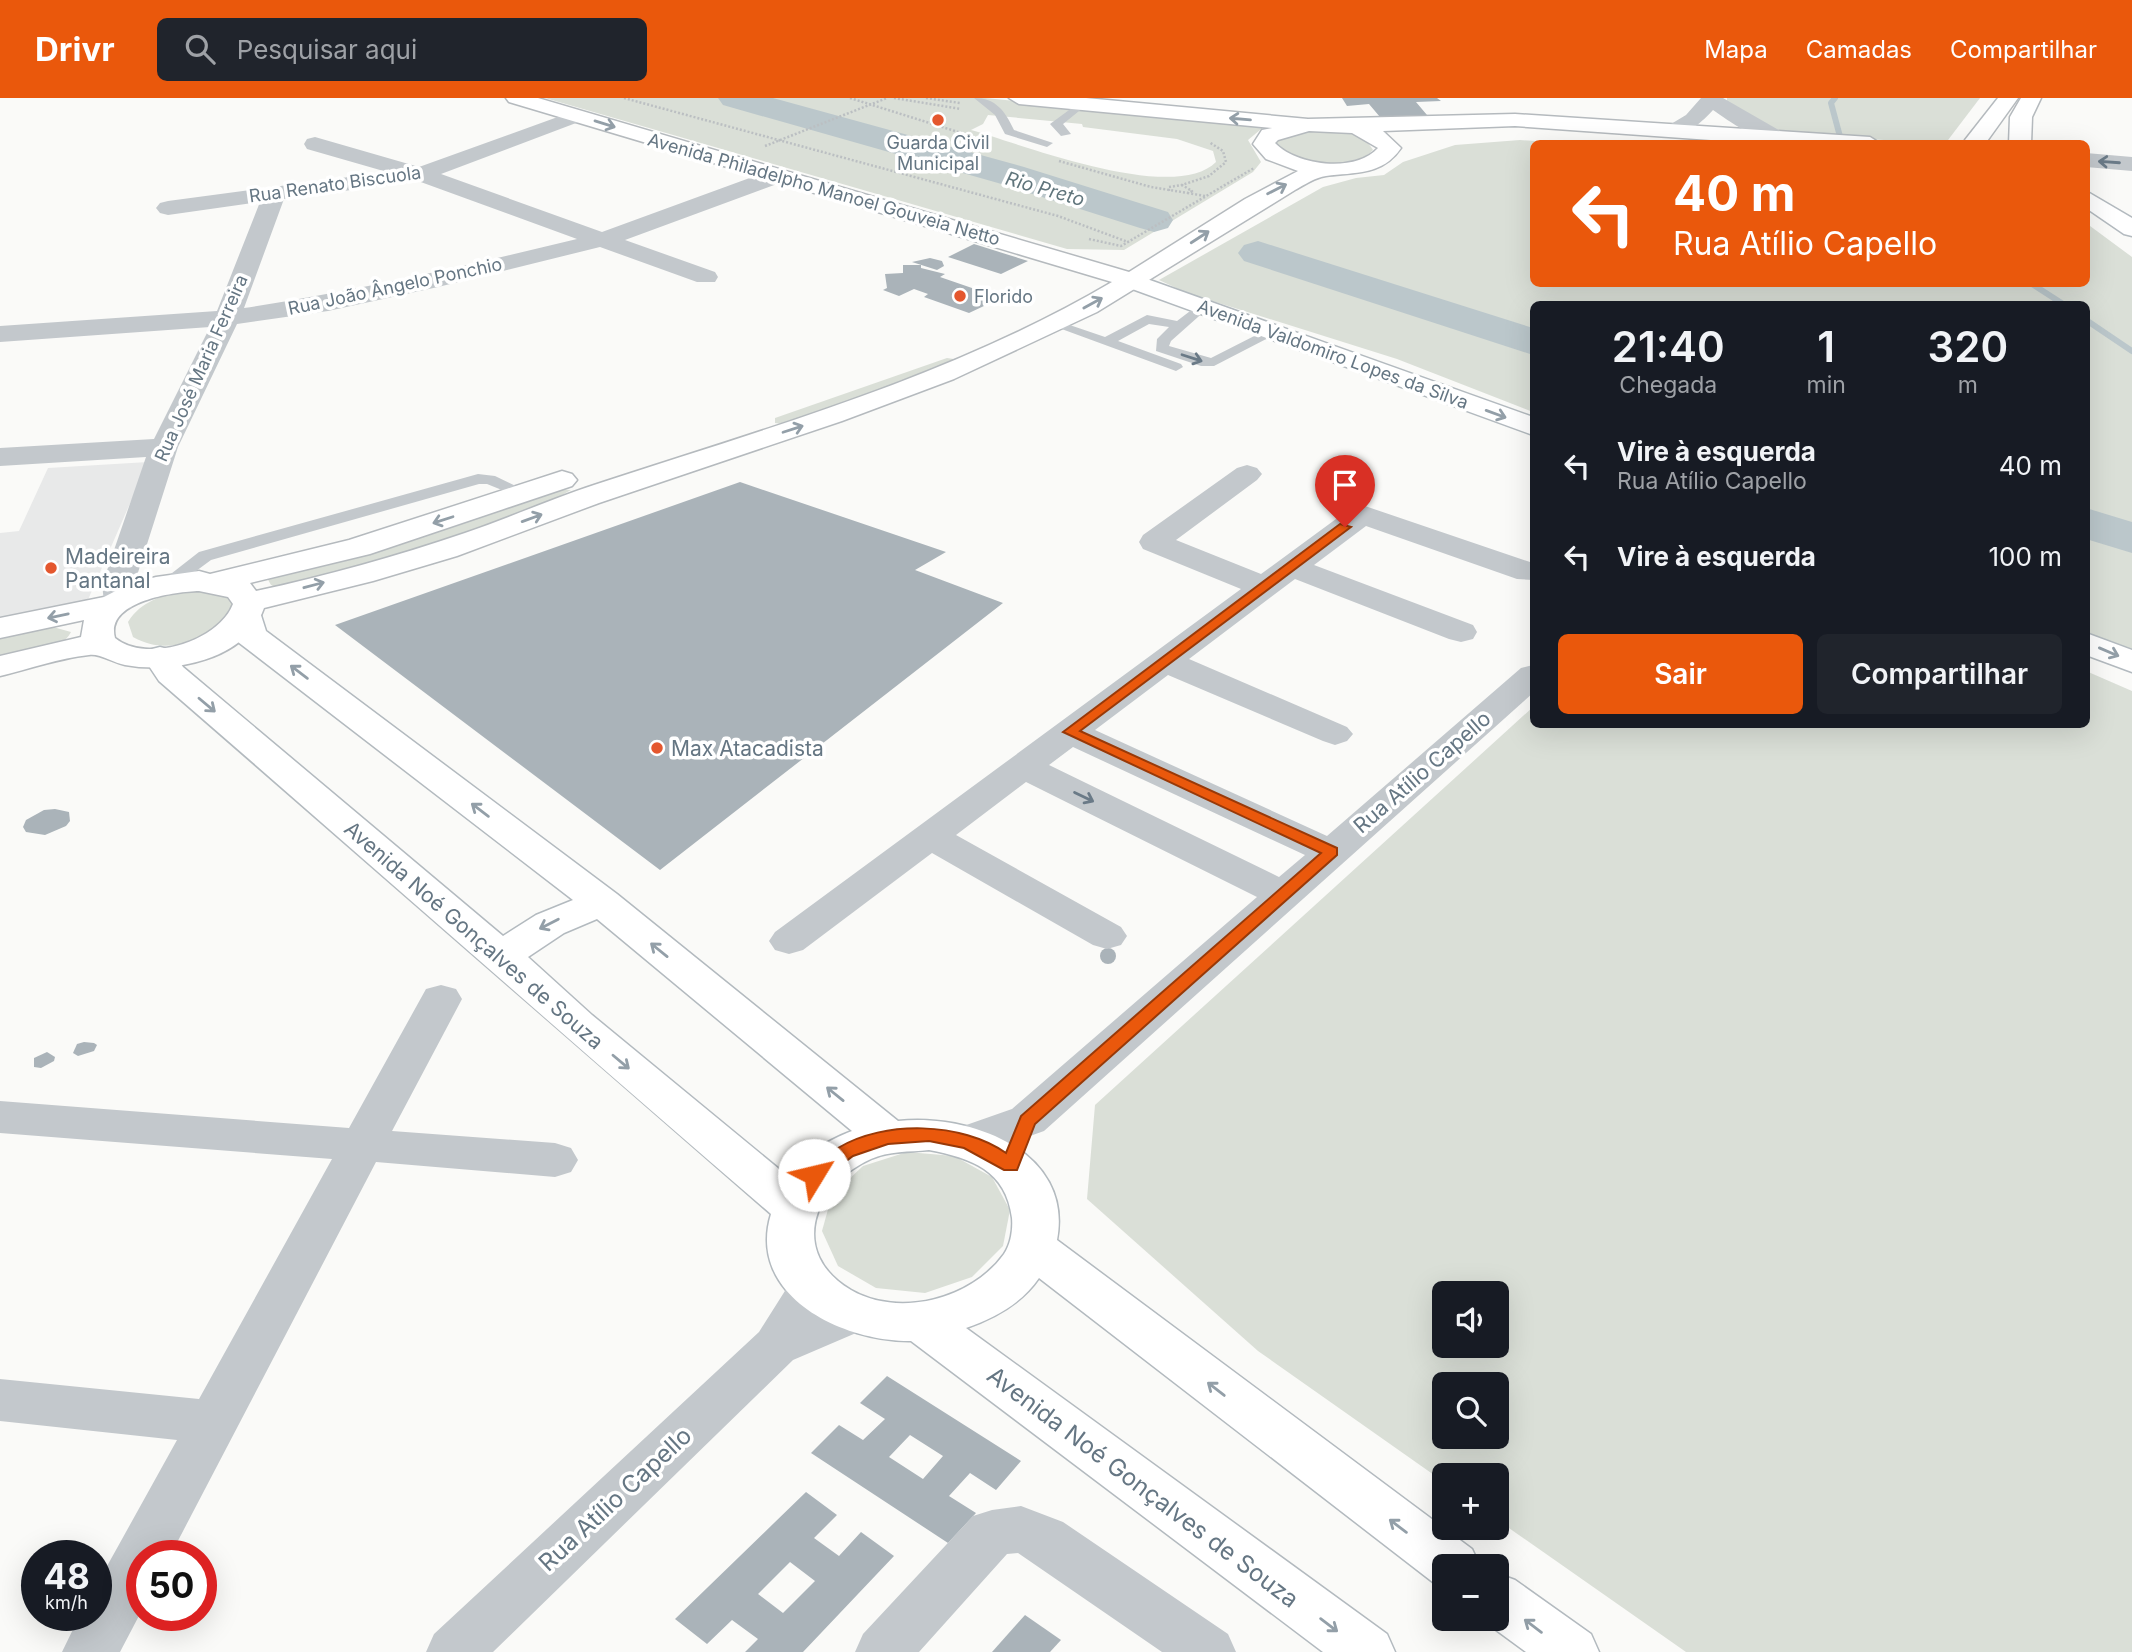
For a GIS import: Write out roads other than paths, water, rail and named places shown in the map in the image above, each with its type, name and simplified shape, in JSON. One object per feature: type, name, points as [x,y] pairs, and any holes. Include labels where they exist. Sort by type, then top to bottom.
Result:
[{"type":"main road","name":"Avenida Philadelpho Manoel Gouveia Netto","points":[[516,98],[1133,281]]},
{"type":"main road","points":[[1019,98],[1308,125],[1345,126],[1484,119],[1819,140]]},
{"type":"main road","points":[[1973,140],[1989,126],[2008,98]]},
{"type":"main road","points":[[2020,140],[2021,117],[2031,98]]},
{"type":"main road","points":[[1308,125],[1285,128],[1269,135],[1264,144],[1269,153],[1285,162],[1322,168],[1371,164],[1386,156],[1390,148],[1452,133],[1499,130],[1673,140]]},
{"type":"main road","points":[[1345,126],[1383,138],[1390,148]]},
{"type":"main road","points":[[1182,216],[1220,200],[1285,162]]},
{"type":"main road","points":[[132,593],[99,622],[96,631],[100,642],[119,654],[160,657],[193,651],[217,642],[236,630],[247,609],[473,540],[603,492],[836,415],[984,356],[1055,324],[1133,281],[1269,194],[1322,168]]},
{"type":"main road","points":[[2090,201],[2132,229]]},
{"type":"main road","points":[[0,628],[132,593],[215,582],[359,547],[769,412],[951,343],[1041,304],[1101,271],[1142,241]]},
{"type":"main road","name":"Avenida Valdomiro Lopes da Silva","points":[[1133,281],[1530,426]]},
{"type":"main road","points":[[951,343],[984,356]]},
{"type":"main road","points":[[721,452],[756,431],[769,412]]},
{"type":"main road","points":[[603,492],[598,483],[601,478],[639,455]]},
{"type":"main road","points":[[215,582],[239,590],[247,609],[250,635],[603,904],[888,1138]]},
{"type":"main road","points":[[0,666],[100,642]]},
{"type":"main road","points":[[2090,645],[2132,663]]},
{"type":"main road","name":"Avenida Noé Gonçalves de Souza","points":[[160,657],[171,674],[503,957],[568,1018],[793,1206]]},
{"type":"main road","points":[[503,957],[532,932],[565,916],[603,904]]},
{"type":"main road","points":[[929,1134],[968,1142],[991,1152],[1010,1165],[1029,1190],[1037,1218],[1033,1247],[1010,1282],[970,1309],[920,1321],[885,1321],[853,1313],[812,1288],[795,1263],[788,1235],[793,1206],[814,1175],[847,1151],[888,1138],[929,1134]]},
{"type":"main road","points":[[1033,1247],[1437,1554]]},
{"type":"main road","name":"Avenida Noé Gonçalves de Souza","points":[[920,1321],[1367,1652]]},
{"type":"main road","points":[[1509,1607],[1571,1652]]},
{"type":"street","points":[[1672,130],[1693,120],[1713,99],[1745,122],[1780,137]]},
{"type":"street","name":"Rua Renato Biscuola","points":[[168,208],[420,174],[577,116]]},
{"type":"street","points":[[315,144],[420,174],[706,277]]},
{"type":"street","points":[[2090,160],[2132,164]]},
{"type":"street","name":"Rua João Ângelo Ponchio","points":[[0,334],[227,318],[328,303],[438,280],[604,239],[777,176]]},
{"type":"street","name":"Rua José Maria Ferreira","points":[[132,593],[164,447],[227,318],[275,193]]},
{"type":"street","points":[[0,457],[164,447]]},
{"type":"street","points":[[1247,474],[1154,542],[1264,587]]},
{"type":"street","points":[[789,941],[1362,514],[1528,572]]},
{"type":"street","points":[[1292,566],[1461,632]]},
{"type":"street","points":[[1164,661],[1335,734]]},
{"type":"street","name":"Rua Atílio Capello","points":[[968,1142],[1028,1120],[1530,678]]},
{"type":"street","points":[[1070,732],[1331,852]]},
{"type":"street","points":[[1023,766],[1284,895]]},
{"type":"street","points":[[930,836],[1107,936]]},
{"type":"street","points":[[90,1652],[441,999]]},
{"type":"street","points":[[2,1120],[555,1160]]},
{"type":"street","name":"Rua Atílio Capello","points":[[1010,1165],[1028,1120]]},
{"type":"street","name":"Rua Atílio Capello","points":[[454,1652],[776,1346],[812,1288]]},
{"type":"street","name":"Rua Atílio Capello","points":[[776,1346],[853,1313]]},
{"type":"street","points":[[0,1400],[214,1422]]},
{"type":"street","points":[[883,1652],[992,1533],[1021,1529],[1044,1539],[1208,1652]]},
{"type":"lane","points":[[979,98],[1000,113],[1009,132],[1047,143]]},
{"type":"lane","points":[[1065,134],[1056,124],[1080,105]]},
{"type":"lane","points":[[1202,306],[1164,339],[1161,348],[1206,363],[1214,362],[1273,332]]},
{"type":"lane","points":[[1106,342],[1147,319],[1178,325]]},
{"type":"lane","points":[[1055,324],[1194,373]]},
{"type":"lane","points":[[132,593],[205,556],[478,479],[489,479],[522,494]]},
{"type":"waterway","name":"Rio Preto","points":[[735,98],[1011,175],[1154,220]]},
{"type":"waterway","points":[[1835,98],[1831,103],[1841,140]]},
{"type":"waterway","name":"Rio Preto","points":[[1258,253],[1530,341]]},
{"type":"waterway","points":[[2037,287],[2058,301]]},
{"type":"waterway","points":[[2090,323],[2132,351]]},
{"type":"waterway","name":"Rio Preto","points":[[2090,524],[2132,538]]},
{"type":"place","name":"Guarda Civil Municipal","points":[[938,120]]},
{"type":"place","name":"Florido","points":[[960,296]]},
{"type":"place","name":"Madeireira Pantanal","points":[[51,568]]},
{"type":"place","name":"Max Atacadista","points":[[657,748]]}]
